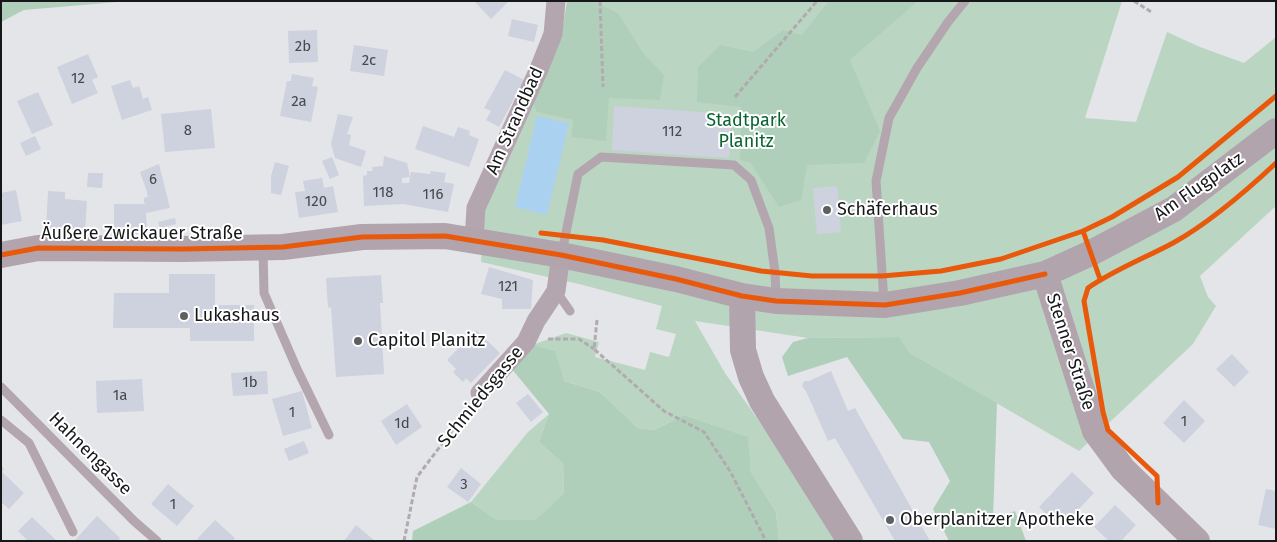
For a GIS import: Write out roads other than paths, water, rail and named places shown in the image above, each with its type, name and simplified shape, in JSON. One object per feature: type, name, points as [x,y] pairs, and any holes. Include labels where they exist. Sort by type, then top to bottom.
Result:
[{"type":"main road","name":"Am Flugplatz","points":[[273,247],[362,237],[445,236],[561,255],[676,278],[742,296],[776,301],[885,305],[960,293],[1045,274],[1091,253],[1174,209],[1276,131]]},
{"type":"main road","name":"Äußere Zwickauer Straße","points":[[1,239],[33,248]]},
{"type":"main road","name":"Äußere Zwickauer Straße","points":[[1,255],[33,248],[183,249],[273,247]]},
{"type":"main road","name":"Stenner Straße","points":[[1045,274],[1095,431],[1122,469],[1197,541]]},
{"type":"main road","points":[[742,296],[743,350],[751,377],[762,400],[850,541]]},
{"type":"street","name":"Am Strandbad","points":[[474,240],[476,208],[546,52],[552,34],[556,1]]},
{"type":"street","name":"Schmiedsgasse","points":[[480,393],[526,342],[536,321],[556,291],[561,255]]},
{"type":"lane","points":[[885,305],[876,181],[889,118],[917,68],[948,22],[965,1]]},
{"type":"lane","points":[[561,255],[578,174],[601,157],[734,165],[751,180],[769,228],[775,272],[776,301]]},
{"type":"lane","name":"Äußere Zwickauer Straße","points":[[273,247],[264,293],[297,369],[329,435]]},
{"type":"lane","points":[[556,291],[570,311]]},
{"type":"lane","name":"Hahnengasse","points":[[1,387],[113,500],[157,541]]},
{"type":"lane","points":[[1,420],[29,443],[73,532]]},
{"type":"water","points":[[537,116],[569,123],[547,215],[515,207]]},
{"type":"place","name":"Schäferhaus","points":[[827,210]]},
{"type":"place","name":"Lukashaus","points":[[184,316]]},
{"type":"place","name":"Capitol Planitz","points":[[358,341]]},
{"type":"place","name":"Oberplanitzer Apotheke","points":[[890,520]]},
{"type":"park label","name":"Stadtpark Planitz","points":[[746,131]]}]
